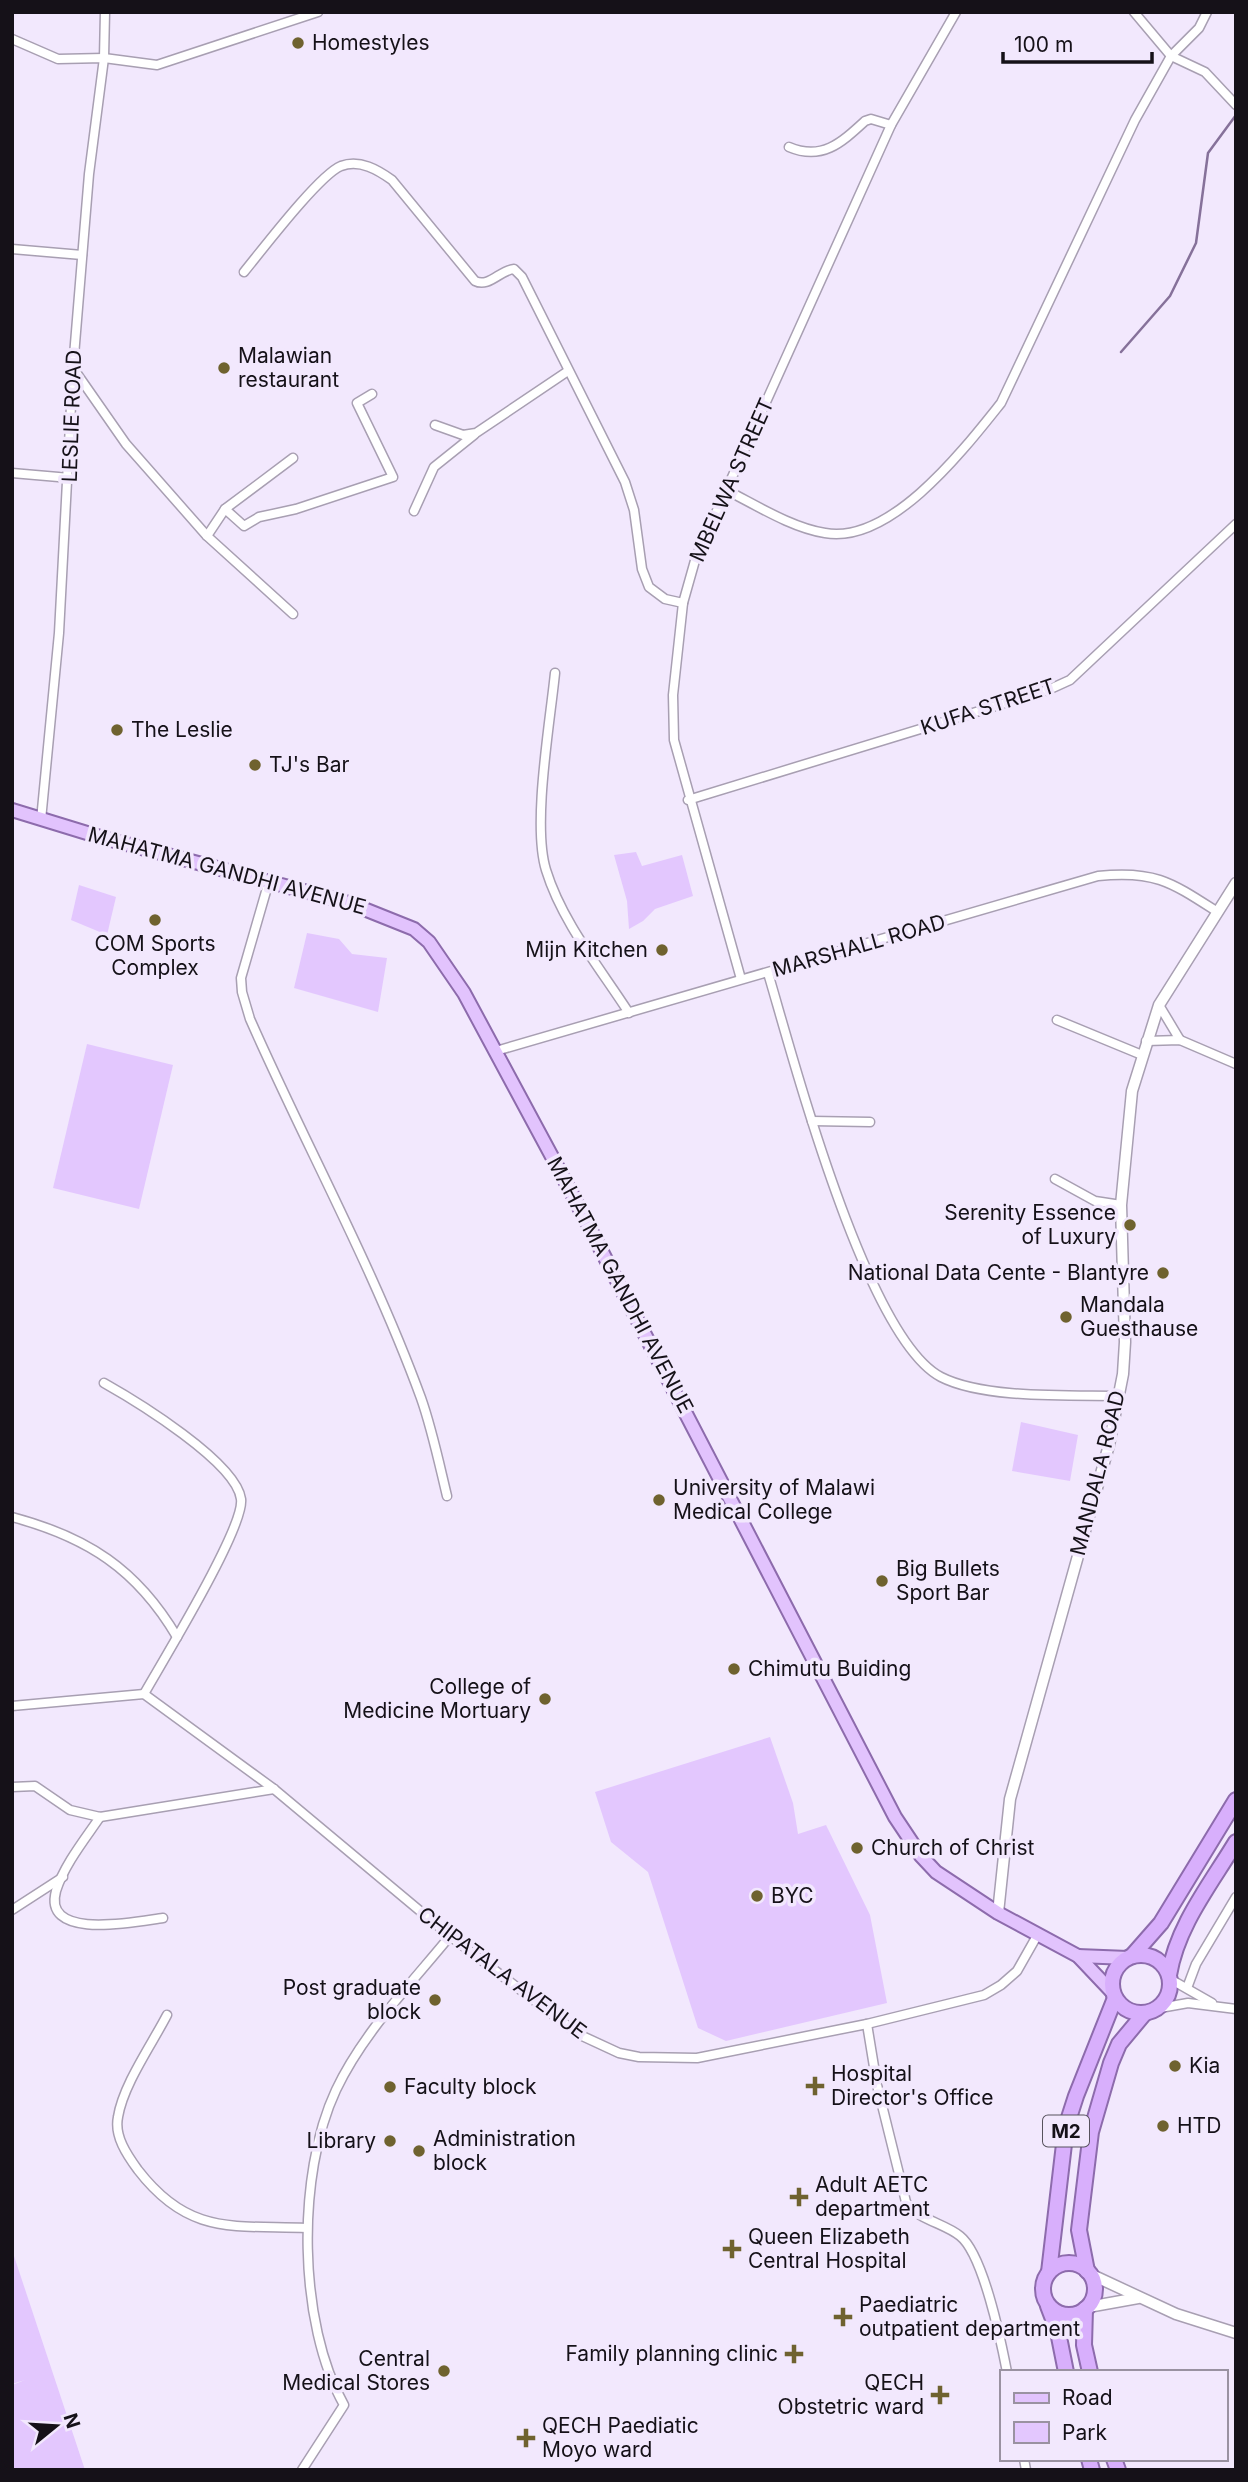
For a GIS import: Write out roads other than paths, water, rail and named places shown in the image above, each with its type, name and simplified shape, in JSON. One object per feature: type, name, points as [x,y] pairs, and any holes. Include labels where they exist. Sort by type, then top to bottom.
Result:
[{"type":"highway","name":"M2","points":[[1066,2370],[1058,2333],[1043,2288],[1049,2272],[1066,2127],[1114,1995],[1116,1969],[1161,1923],[1236,1800]]},
{"type":"highway","points":[[1114,1995],[1122,2007],[1144,2014],[1160,2008],[1169,1995],[1173,1951],[1236,1842]]},
{"type":"highway","points":[[1130,1957],[1150,1956],[1158,1960],[1170,1977]]},
{"type":"highway","name":"M2","points":[[1090,2370],[1084,2345],[1087,2308],[1095,2291],[1079,2230],[1091,2132],[1115,2053],[1130,2028],[1144,2014]]},
{"type":"highway","points":[[1049,2272],[1063,2263],[1072,2263],[1089,2272]]},
{"type":"highway","points":[[1048,2304],[1061,2314],[1070,2315],[1087,2308]]},
{"type":"main road","name":"MAHATMA GANDHI AVENUE","points":[[12,810],[349,903],[414,929],[448,966],[496,1051],[895,1817],[921,1856],[936,1872],[998,1913],[1078,1955],[1114,1995]]},
{"type":"main road","name":"MAHATMA GANDHI AVENUE","points":[[1078,1955],[1130,1957]]},
{"type":"street","name":"LESLIE ROAD","points":[[41,820],[59,632],[73,368],[89,174],[104,58],[105,12]]},
{"type":"street","points":[[12,39],[58,59],[104,58],[162,65],[318,12]]},
{"type":"street","name":"MBELWA STREET","points":[[741,979],[688,800],[671,720],[683,603],[696,557],[891,125],[956,12]]},
{"type":"street","points":[[1134,12],[1171,56],[1205,72],[1236,105]]},
{"type":"street","points":[[726,491],[826,534],[850,533],[879,522],[908,504],[973,437],[1001,403],[1115,160],[1171,56],[1199,28],[1207,12]]},
{"type":"street","points":[[789,147],[806,152],[825,152],[837,146],[865,121],[871,119],[891,125]]},
{"type":"street","points":[[244,272],[331,173],[355,164],[369,167],[392,180],[475,281],[486,282],[508,269],[514,269],[522,277],[625,482],[634,510],[642,569],[649,587],[666,599],[683,603]]},
{"type":"street","points":[[12,249],[82,255]]},
{"type":"street","points":[[73,368],[126,444],[207,536],[293,614]]},
{"type":"street","points":[[414,511],[434,467],[476,433],[569,371]]},
{"type":"street","points":[[225,509],[244,526],[259,517],[296,509],[393,477],[357,403],[372,394]]},
{"type":"street","points":[[435,425],[463,435],[476,433]]},
{"type":"street","points":[[207,536],[225,509],[293,458]]},
{"type":"street","points":[[12,473],[69,478]]},
{"type":"street","name":"KUFA STREET","points":[[688,800],[1048,690],[1070,680],[1236,524]]},
{"type":"street","points":[[555,673],[540,839],[545,869],[556,897],[629,1013]]},
{"type":"street","name":"MARSHALL ROAD","points":[[496,1051],[1098,876],[1136,873],[1156,877],[1216,911]]},
{"type":"street","points":[[270,881],[241,978],[242,992],[261,1044],[391,1323],[422,1401],[447,1496]]},
{"type":"street","name":"MANDALA ROAD","points":[[998,1913],[1010,1799],[1109,1445],[1119,1396],[1125,1342],[1121,1205],[1128,1118],[1142,1055],[1159,1005],[1236,883]]},
{"type":"street","points":[[768,973],[812,1121],[847,1224],[901,1335],[919,1361],[940,1376],[965,1385],[1010,1392],[1119,1396]]},
{"type":"street","points":[[1159,1005],[1180,1040]]},
{"type":"street","points":[[1057,1020],[1142,1055]]},
{"type":"street","points":[[1146,1041],[1180,1040],[1236,1065]]},
{"type":"street","points":[[812,1121],[870,1122]]},
{"type":"street","points":[[1055,1179],[1095,1201],[1121,1205]]},
{"type":"street","points":[[12,1706],[144,1694],[177,1637],[237,1519],[241,1499],[231,1478],[168,1423],[104,1383]]},
{"type":"street","points":[[12,1517],[67,1534],[91,1546],[134,1581],[177,1637]]},
{"type":"street","name":"CHIPATALA AVENUE","points":[[144,1694],[274,1789],[450,1936],[557,2020],[578,2034],[619,2053],[650,2058],[697,2058],[867,2024],[984,1995],[1001,1985],[1017,1970],[1038,1934]]},
{"type":"street","points":[[12,1787],[35,1786],[70,1810],[100,1816],[274,1789]]},
{"type":"street","points":[[100,1816],[56,1891],[56,1901],[67,1919],[75,1923],[102,1925],[163,1919]]},
{"type":"street","points":[[12,1910],[64,1877]]},
{"type":"street","points":[[1187,1988],[1196,1964],[1236,1897]]},
{"type":"street","points":[[302,2470],[344,2405],[332,2384],[316,2325],[307,2262],[307,2228],[316,2161],[335,2091],[355,2056],[450,1936]]},
{"type":"street","points":[[1170,1977],[1218,2006]]},
{"type":"street","points":[[1160,2008],[1188,2003],[1236,2009]]},
{"type":"street","points":[[167,2015],[122,2101],[117,2118],[118,2134],[127,2156],[174,2208],[196,2220],[218,2224],[307,2228]]},
{"type":"street","points":[[867,2024],[877,2085],[906,2202],[911,2210],[960,2235],[974,2255],[1006,2370]]},
{"type":"street","points":[[1089,2272],[1176,2315],[1236,2333]]},
{"type":"street","points":[[1087,2308],[1138,2298]]},
{"type":"waterway","points":[[1121,352],[1170,296],[1196,243],[1208,153],[1236,115]]},
{"type":"place","name":"Homestyles","points":[[298,43]]},
{"type":"place","name":"Malawian restaurant","points":[[224,368]]},
{"type":"place","name":"The Leslie","points":[[117,730]]},
{"type":"place","name":"TJ's Bar","points":[[255,765]]},
{"type":"place","name":"COM Sports Complex","points":[[155,920]]},
{"type":"place","name":"Mijn Kitchen","points":[[662,950]]},
{"type":"place","name":"Serenity Essence of Luxury","points":[[1130,1225]]},
{"type":"place","name":"National Data Cente - Blantyre","points":[[1163,1273]]},
{"type":"place","name":"Mandala Guesthause","points":[[1066,1317]]},
{"type":"place","name":"University of Malawi Medical College","points":[[659,1500]]},
{"type":"place","name":"Big Bullets Sport Bar","points":[[882,1581]]},
{"type":"place","name":"Chimutu Buiding","points":[[734,1669]]},
{"type":"place","name":"College of Medicine Mortuary","points":[[545,1699]]},
{"type":"place","name":"Church of Christ","points":[[857,1848]]},
{"type":"place","name":"BYC","points":[[757,1896]]},
{"type":"place","name":"Post graduate block","points":[[435,2000]]},
{"type":"place","name":"Kia","points":[[1175,2066]]},
{"type":"place","name":"Hospital Director's Office","points":[[815,2086]]},
{"type":"place","name":"Faculty block","points":[[390,2087]]},
{"type":"place","name":"HTD","points":[[1163,2126]]},
{"type":"place","name":"Library","points":[[390,2141]]},
{"type":"place","name":"Administration block","points":[[419,2151]]},
{"type":"place","name":"Adult AETC department","points":[[799,2197]]},
{"type":"place","name":"Queen Elizabeth Central Hospital","points":[[732,2249]]},
{"type":"place","name":"Paediatric outpatient department","points":[[843,2317]]},
{"type":"place","name":"Family planning clinic","points":[[794,2354]]},
{"type":"place","name":"Central Medical Stores","points":[[444,2371]]},
{"type":"place","name":"QECH Obstetric ward","points":[[940,2395]]},
{"type":"place","name":"QECH Paediatic Moyo ward","points":[[526,2438]]}]
